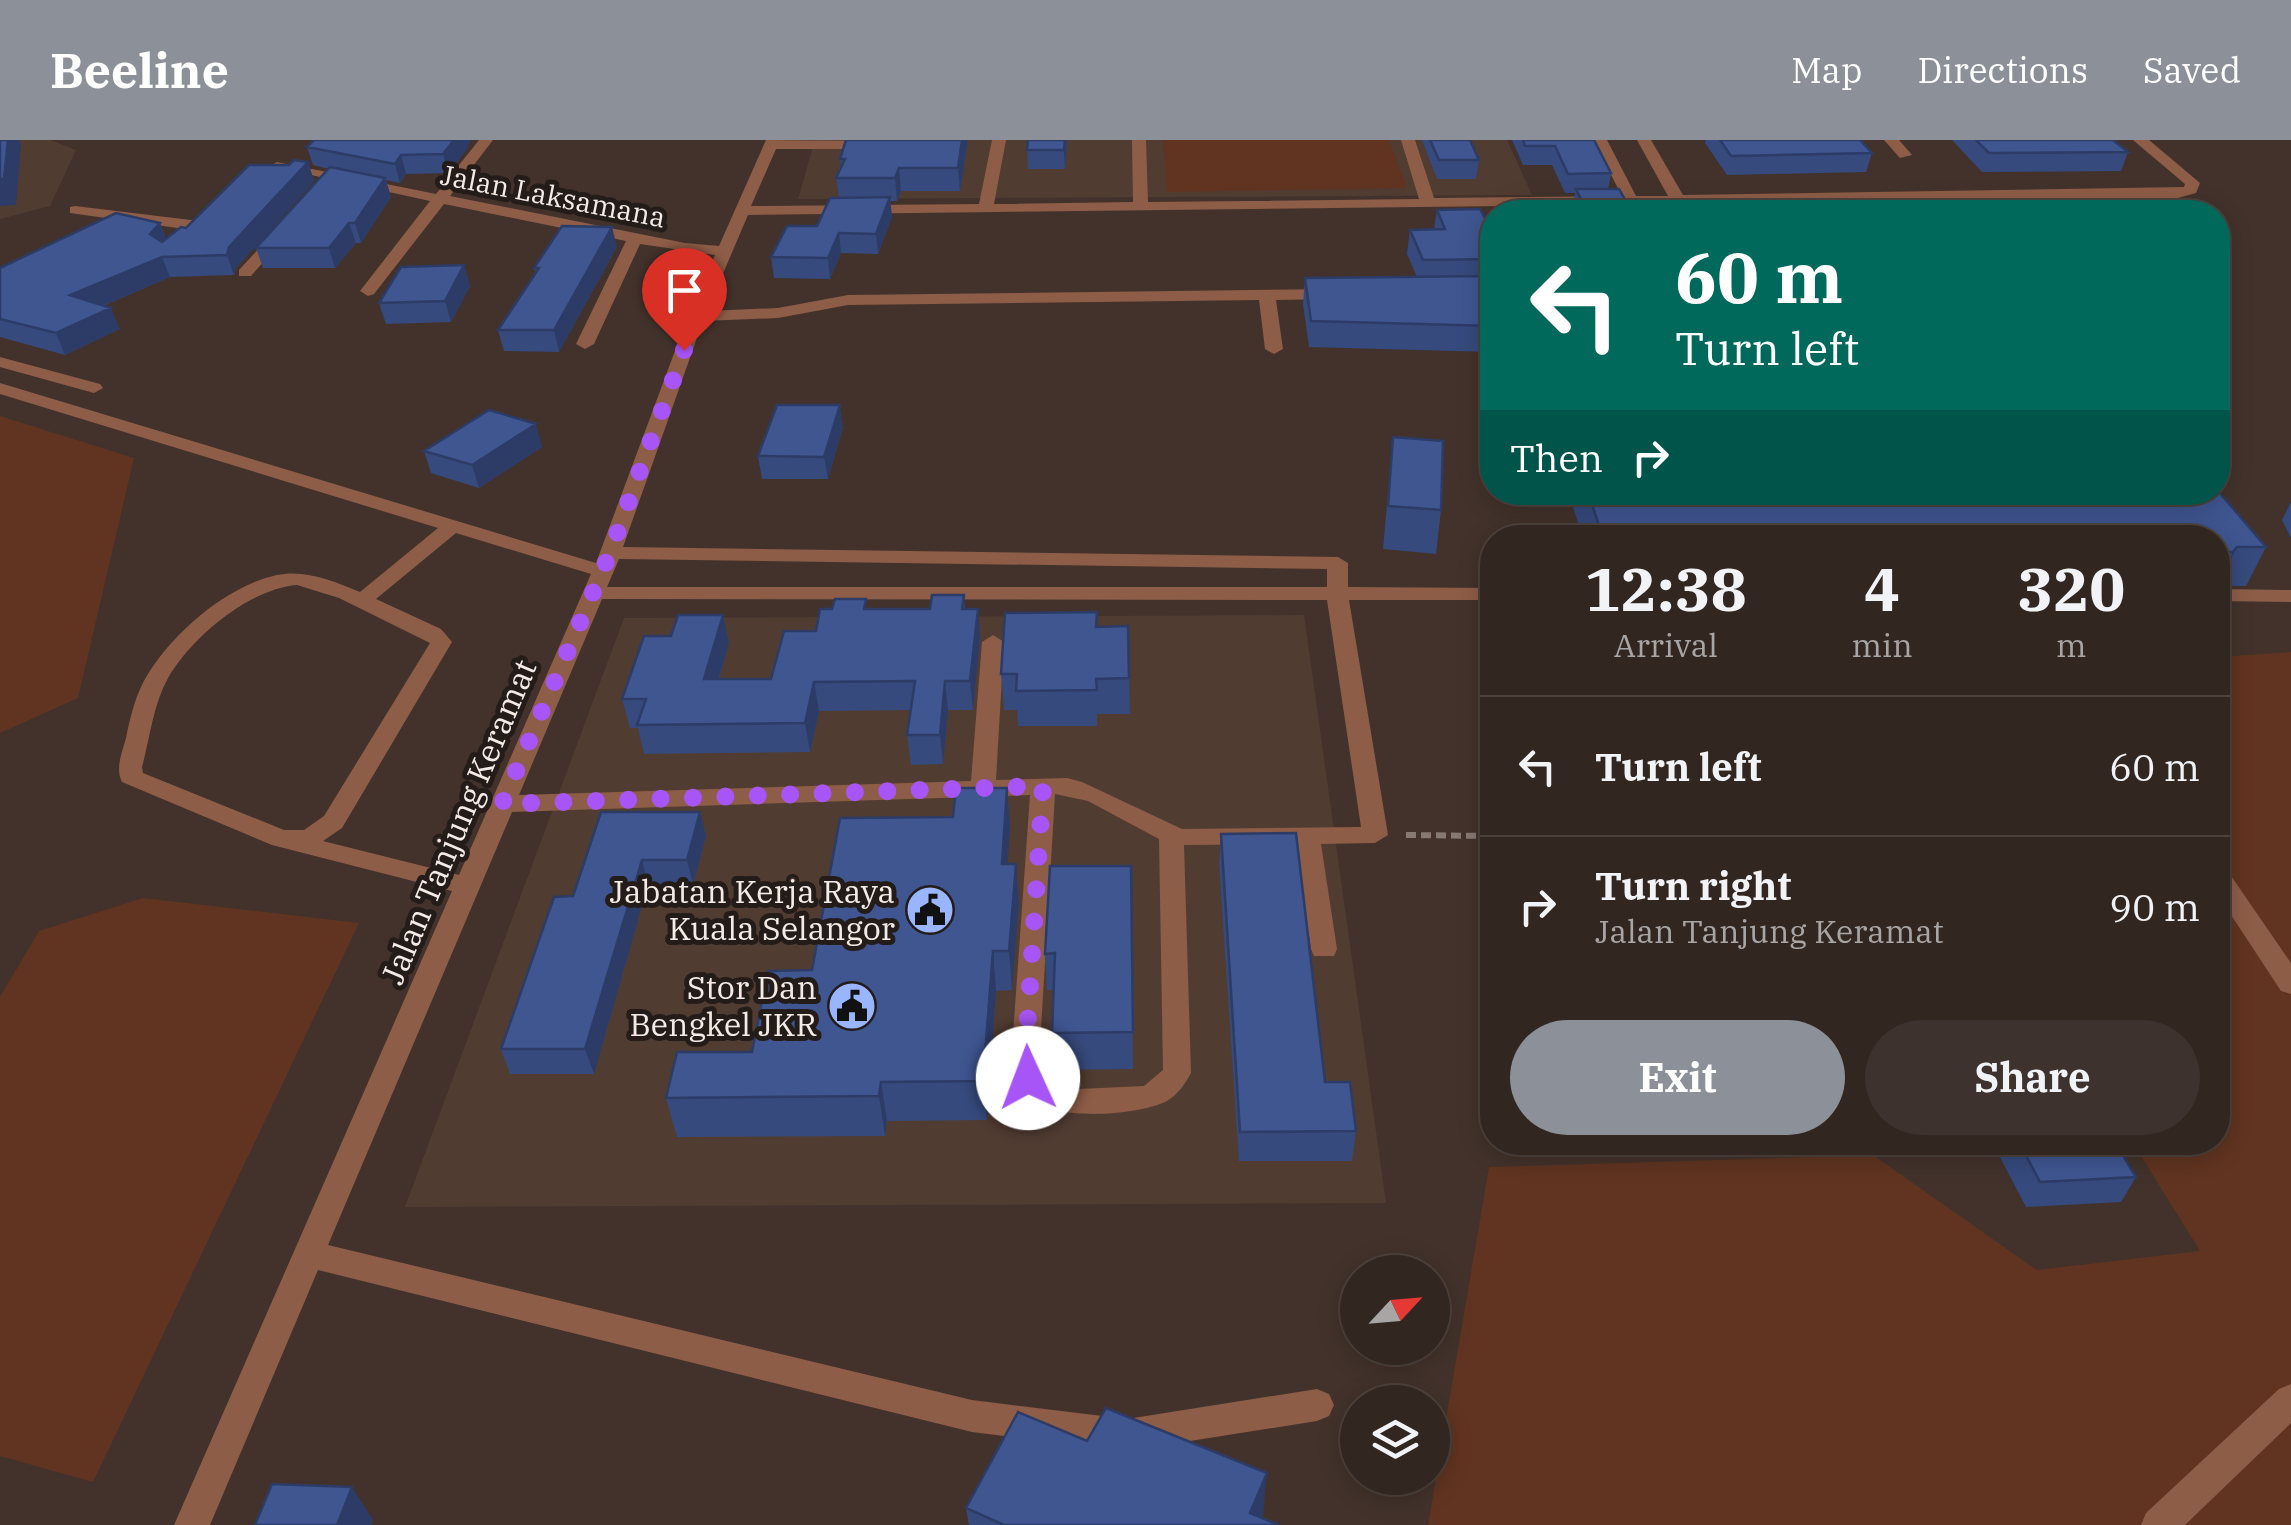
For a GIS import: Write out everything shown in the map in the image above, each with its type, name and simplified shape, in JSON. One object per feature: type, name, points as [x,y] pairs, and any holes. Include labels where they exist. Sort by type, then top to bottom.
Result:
[{"type":"street","points":[[368,291],[486,140]]},
{"type":"street","points":[[986,208],[999,140]]},
{"type":"street","points":[[1139,140],[1140,206]]},
{"type":"street","points":[[1408,140],[1428,203]]},
{"type":"street","points":[[1600,140],[1631,200],[1678,200],[1644,140]]},
{"type":"street","points":[[1891,140],[1905,155]]},
{"type":"street","points":[[1942,200],[2178,194],[2192,190],[2193,183],[2140,140]]},
{"type":"street","points":[[772,143],[888,144]]},
{"type":"street","name":"Jalan Tanjung Keramat","points":[[192,1525],[602,572],[696,316],[772,143]]},
{"type":"street","name":"Jalan Laksamana","points":[[261,169],[284,166],[723,251]]},
{"type":"street","points":[[319,190],[332,176]]},
{"type":"street","points":[[744,211],[1480,202]]},
{"type":"street","points":[[75,210],[199,226]]},
{"type":"street","points":[[180,244],[213,212]]},
{"type":"street","points":[[246,273],[295,217]]},
{"type":"street","points":[[586,344],[635,237]]},
{"type":"street","points":[[696,316],[778,313],[848,300],[1361,294]]},
{"type":"street","points":[[1267,295],[1274,349]]},
{"type":"street","points":[[0,362],[94,388]]},
{"type":"street","points":[[0,388],[602,572],[1337,594],[1480,594]]},
{"type":"street","points":[[360,602],[451,527]]},
{"type":"street","points":[[502,804],[1043,786],[1088,791],[1171,835],[1375,835],[1337,594],[1338,563],[602,572]]},
{"type":"street","points":[[280,839],[310,838],[333,822],[440,642],[433,634],[305,580],[269,582],[195,633],[156,680],[130,767],[132,778],[280,839],[467,886]]},
{"type":"street","points":[[2230,596],[2291,596]]},
{"type":"street","points":[[983,788],[993,642]]},
{"type":"street","points":[[1043,786],[1025,1063],[1028,1078],[1039,1091],[1056,1099],[1114,1099],[1152,1094],[1168,1086],[1177,1073],[1171,835]]},
{"type":"street","points":[[1307,836],[1324,949]]},
{"type":"street","points":[[2230,894],[2291,984]]},
{"type":"street","points":[[309,1254],[972,1416],[1127,1435],[1317,1405]]},
{"type":"street","points":[[2159,1525],[2291,1400]]},
{"type":"path","points":[[1375,835],[1480,836]]},
{"type":"shaded area","points":[[0,140],[50,140],[76,150],[50,206],[0,219]]},
{"type":"shaded area","points":[[815,140],[1507,140],[1532,195],[798,199]]},
{"type":"shaded area","points":[[1163,140],[1389,140],[1407,188],[1167,192]]},
{"type":"shaded area","points":[[0,416],[134,458],[78,698],[0,733]]},
{"type":"shaded area","name":"Jabatan Kerja Raya Kuala Selangor","points":[[1304,615],[1386,1203],[405,1207],[624,618]]},
{"type":"shaded area","points":[[2291,652],[2291,1525],[1428,1525],[1433,1495],[1450,1495],[1450,1396],[1489,1167],[1873,1155],[2037,1270],[2200,1251],[2140,1155],[2230,1155],[2230,656]]},
{"type":"shaded area","points":[[143,898],[359,923],[93,1482],[0,1456],[0,997],[39,931]]},
{"type":"building","points":[[0,140],[8,140],[4,179],[0,179]]},
{"type":"building","points":[[314,140],[454,140],[443,154],[401,155],[395,164],[307,147]]},
{"type":"building","points":[[846,140],[962,140],[958,168],[899,168],[895,178],[836,178],[845,159],[840,159]]},
{"type":"building","points":[[1028,140],[1065,140],[1064,150],[1027,150]]},
{"type":"building","points":[[1430,140],[1470,140],[1479,160],[1439,160]]},
{"type":"building","points":[[1523,140],[1594,140],[1611,173],[1568,174],[1555,146],[1525,146]]},
{"type":"building","points":[[1720,140],[1860,140],[1872,153],[1731,156]]},
{"type":"building","points":[[1976,140],[2113,140],[2128,152],[1989,153]]},
{"type":"building","points":[[294,160],[308,162],[229,247],[227,255],[162,257],[70,295],[111,308],[56,333],[0,319],[0,268],[116,213],[160,223],[150,234],[162,242],[181,227],[186,228],[249,165],[289,165]]},
{"type":"building","points":[[330,167],[385,178],[355,223],[349,223],[329,248],[256,248]]},
{"type":"building","points":[[1576,189],[1619,189],[1625,200],[1581,200]]},
{"type":"building","points":[[890,197],[876,234],[839,233],[828,258],[771,257],[787,226],[817,226],[830,198]]},
{"type":"building","points":[[1480,209],[1480,259],[1423,260],[1410,230],[1445,229],[1437,210]]},
{"type":"building","points":[[562,226],[612,227],[554,330],[498,330],[539,268],[534,268]]},
{"type":"building","points":[[464,265],[445,301],[379,303],[401,267]]},
{"type":"building","points":[[1480,276],[1480,326],[1311,321],[1305,278]]},
{"type":"building","points":[[777,405],[840,405],[824,457],[758,456]]},
{"type":"building","points":[[489,410],[536,424],[472,465],[424,451]]},
{"type":"building","points":[[1393,437],[1443,441],[1441,510],[1388,506]]},
{"type":"building","points":[[1592,505],[2230,505],[2266,547],[2237,547],[2230,552],[2230,525],[1599,525]]},
{"type":"building","points":[[932,595],[964,595],[962,609],[978,609],[970,681],[945,681],[940,735],[907,735],[915,681],[814,682],[805,723],[637,725],[646,699],[622,699],[644,636],[671,636],[678,615],[723,615],[704,679],[771,679],[784,631],[816,631],[820,609],[832,609],[835,599],[866,599],[864,609],[930,609]]},
{"type":"building","points":[[1097,612],[1096,627],[1128,626],[1129,678],[1096,679],[1097,690],[1016,691],[1017,674],[1001,674],[1005,613]]},
{"type":"building","points":[[956,788],[1007,788],[1002,864],[1016,864],[1009,951],[993,951],[983,1081],[881,1082],[879,1096],[666,1098],[677,1052],[752,1052],[768,971],[812,970],[840,818],[953,817]]},
{"type":"building","points":[[601,812],[700,812],[687,860],[642,860],[585,1049],[501,1049],[554,897],[573,896]]},
{"type":"building","points":[[1296,833],[1325,1082],[1350,1082],[1356,1131],[1240,1132],[1221,834]]},
{"type":"building","points":[[1050,866],[1131,866],[1133,1032],[1052,1033],[1055,953],[1045,954]]},
{"type":"building","points":[[2026,1155],[2123,1155],[2136,1177],[2040,1182]]},
{"type":"building","points":[[1106,1408],[1267,1473],[1250,1513],[1279,1525],[1004,1525],[966,1508],[1018,1412],[1087,1441]]},
{"type":"building","points":[[272,1484],[352,1487],[337,1525],[255,1525]]},
{"type":"place","name":"Jabatan Kerja Raya Kuala Selangor","points":[[930,910]]},
{"type":"place","name":"Stor Dan Bengkel JKR","points":[[852,1006]]},
{"type":"route","points":[[684,350],[610,553],[502,804],[1043,786],[1025,1063],[1028,1078]]}]
